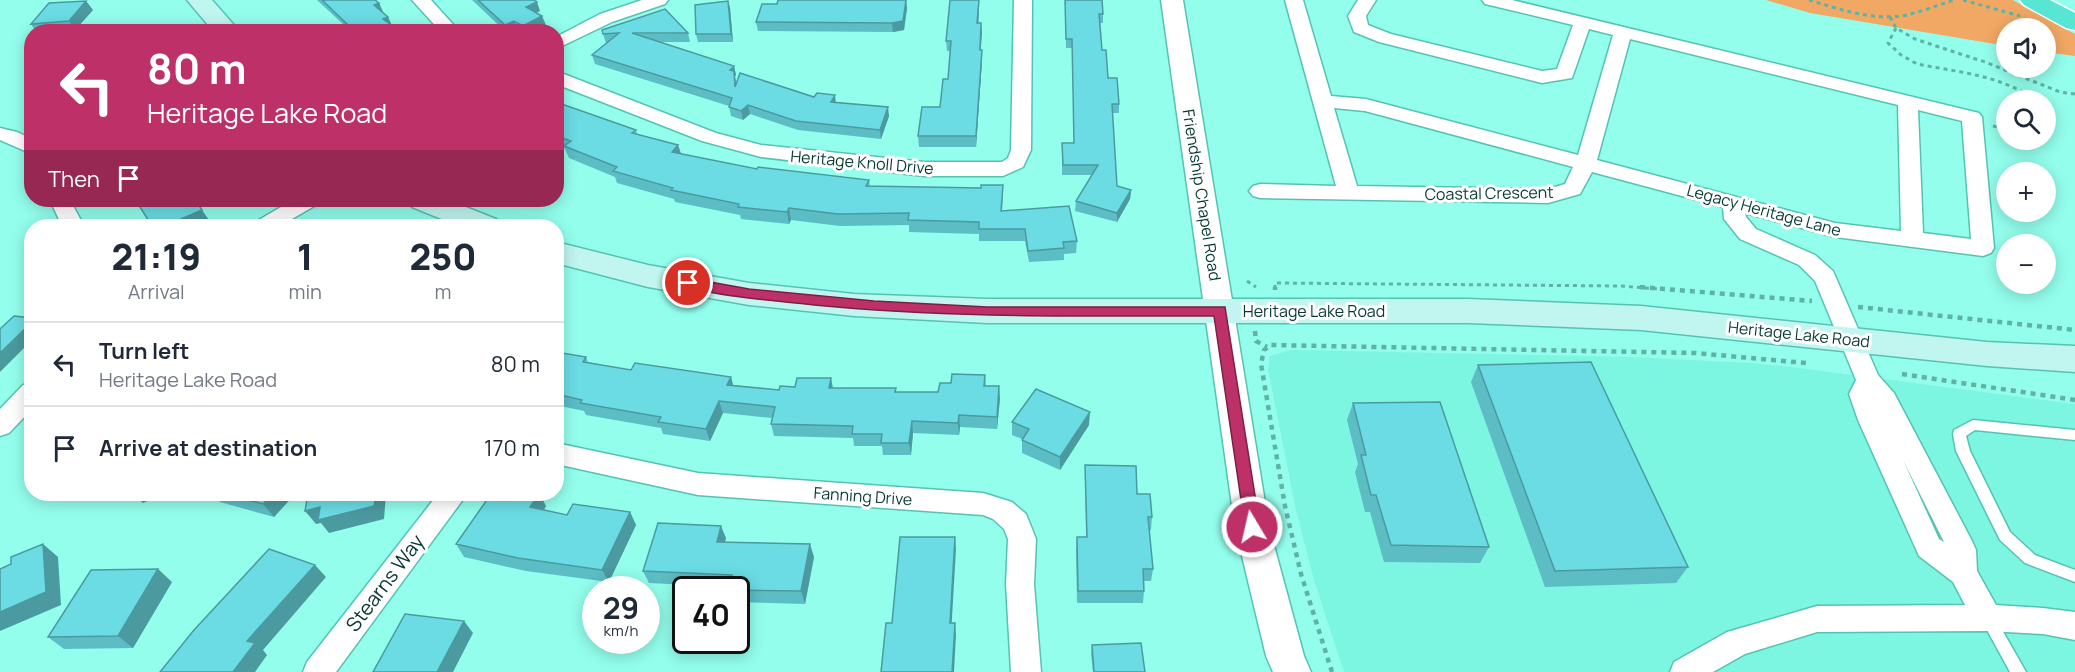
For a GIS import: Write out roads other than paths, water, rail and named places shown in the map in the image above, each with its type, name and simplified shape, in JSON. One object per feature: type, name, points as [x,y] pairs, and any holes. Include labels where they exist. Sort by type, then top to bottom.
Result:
[{"type":"highway","points":[[2026,8],[2075,23]]},
{"type":"main road","points":[[199,0],[221,24]]},
{"type":"main road","points":[[439,207],[467,219]]},
{"type":"main road","name":"Heritage Lake Road","points":[[564,254],[648,276],[749,294],[854,305],[987,311],[1468,311],[1641,318],[1987,354],[2075,359]]},
{"type":"street","points":[[421,0],[444,24]]},
{"type":"street","points":[[564,41],[606,18],[659,0]]},
{"type":"street","name":"Heritage Knoll Drive","points":[[564,80],[709,137],[761,151],[915,168],[1004,169],[1013,166],[1021,150],[1023,0]]},
{"type":"street","name":"Friendship Chapel Road","points":[[1172,0],[1252,527],[1285,656],[1292,672]]},
{"type":"street","points":[[1294,0],[1348,192]]},
{"type":"street","points":[[1367,0],[1357,16],[1360,28],[1385,38],[1542,77],[1565,74],[1582,22]]},
{"type":"street","name":"Legacy Heritage Lane","points":[[1324,101],[1366,105],[1835,230],[1983,248],[1972,117],[1491,0]]},
{"type":"street","name":"Coastal Crescent","points":[[1260,191],[1548,196],[1573,189],[1586,162],[1623,32]]},
{"type":"street","points":[[1908,102],[1912,240]]},
{"type":"street","points":[[0,134],[10,136],[24,144]]},
{"type":"street","points":[[1733,203],[1735,219],[1748,234],[1807,260],[1825,277],[1868,380],[1862,394],[1871,420],[1929,547],[1962,573],[1988,618]]},
{"type":"street","points":[[277,219],[296,207]]},
{"type":"street","points":[[0,426],[24,400]]},
{"type":"street","name":"Fanning Drive","points":[[564,455],[698,484],[983,504],[1002,510],[1016,522],[1022,539],[1020,584],[1026,672]]},
{"type":"street","name":"Stearns Way","points":[[318,672],[448,501]]},
{"type":"street","points":[[1685,672],[1738,642],[1817,619],[1988,618],[2043,621],[2075,626]]},
{"type":"lane","points":[[2075,435],[1973,425],[1959,434],[1963,451],[2005,536],[2030,559],[2075,576]]},
{"type":"lane","points":[[1988,618],[2018,672]]}]
